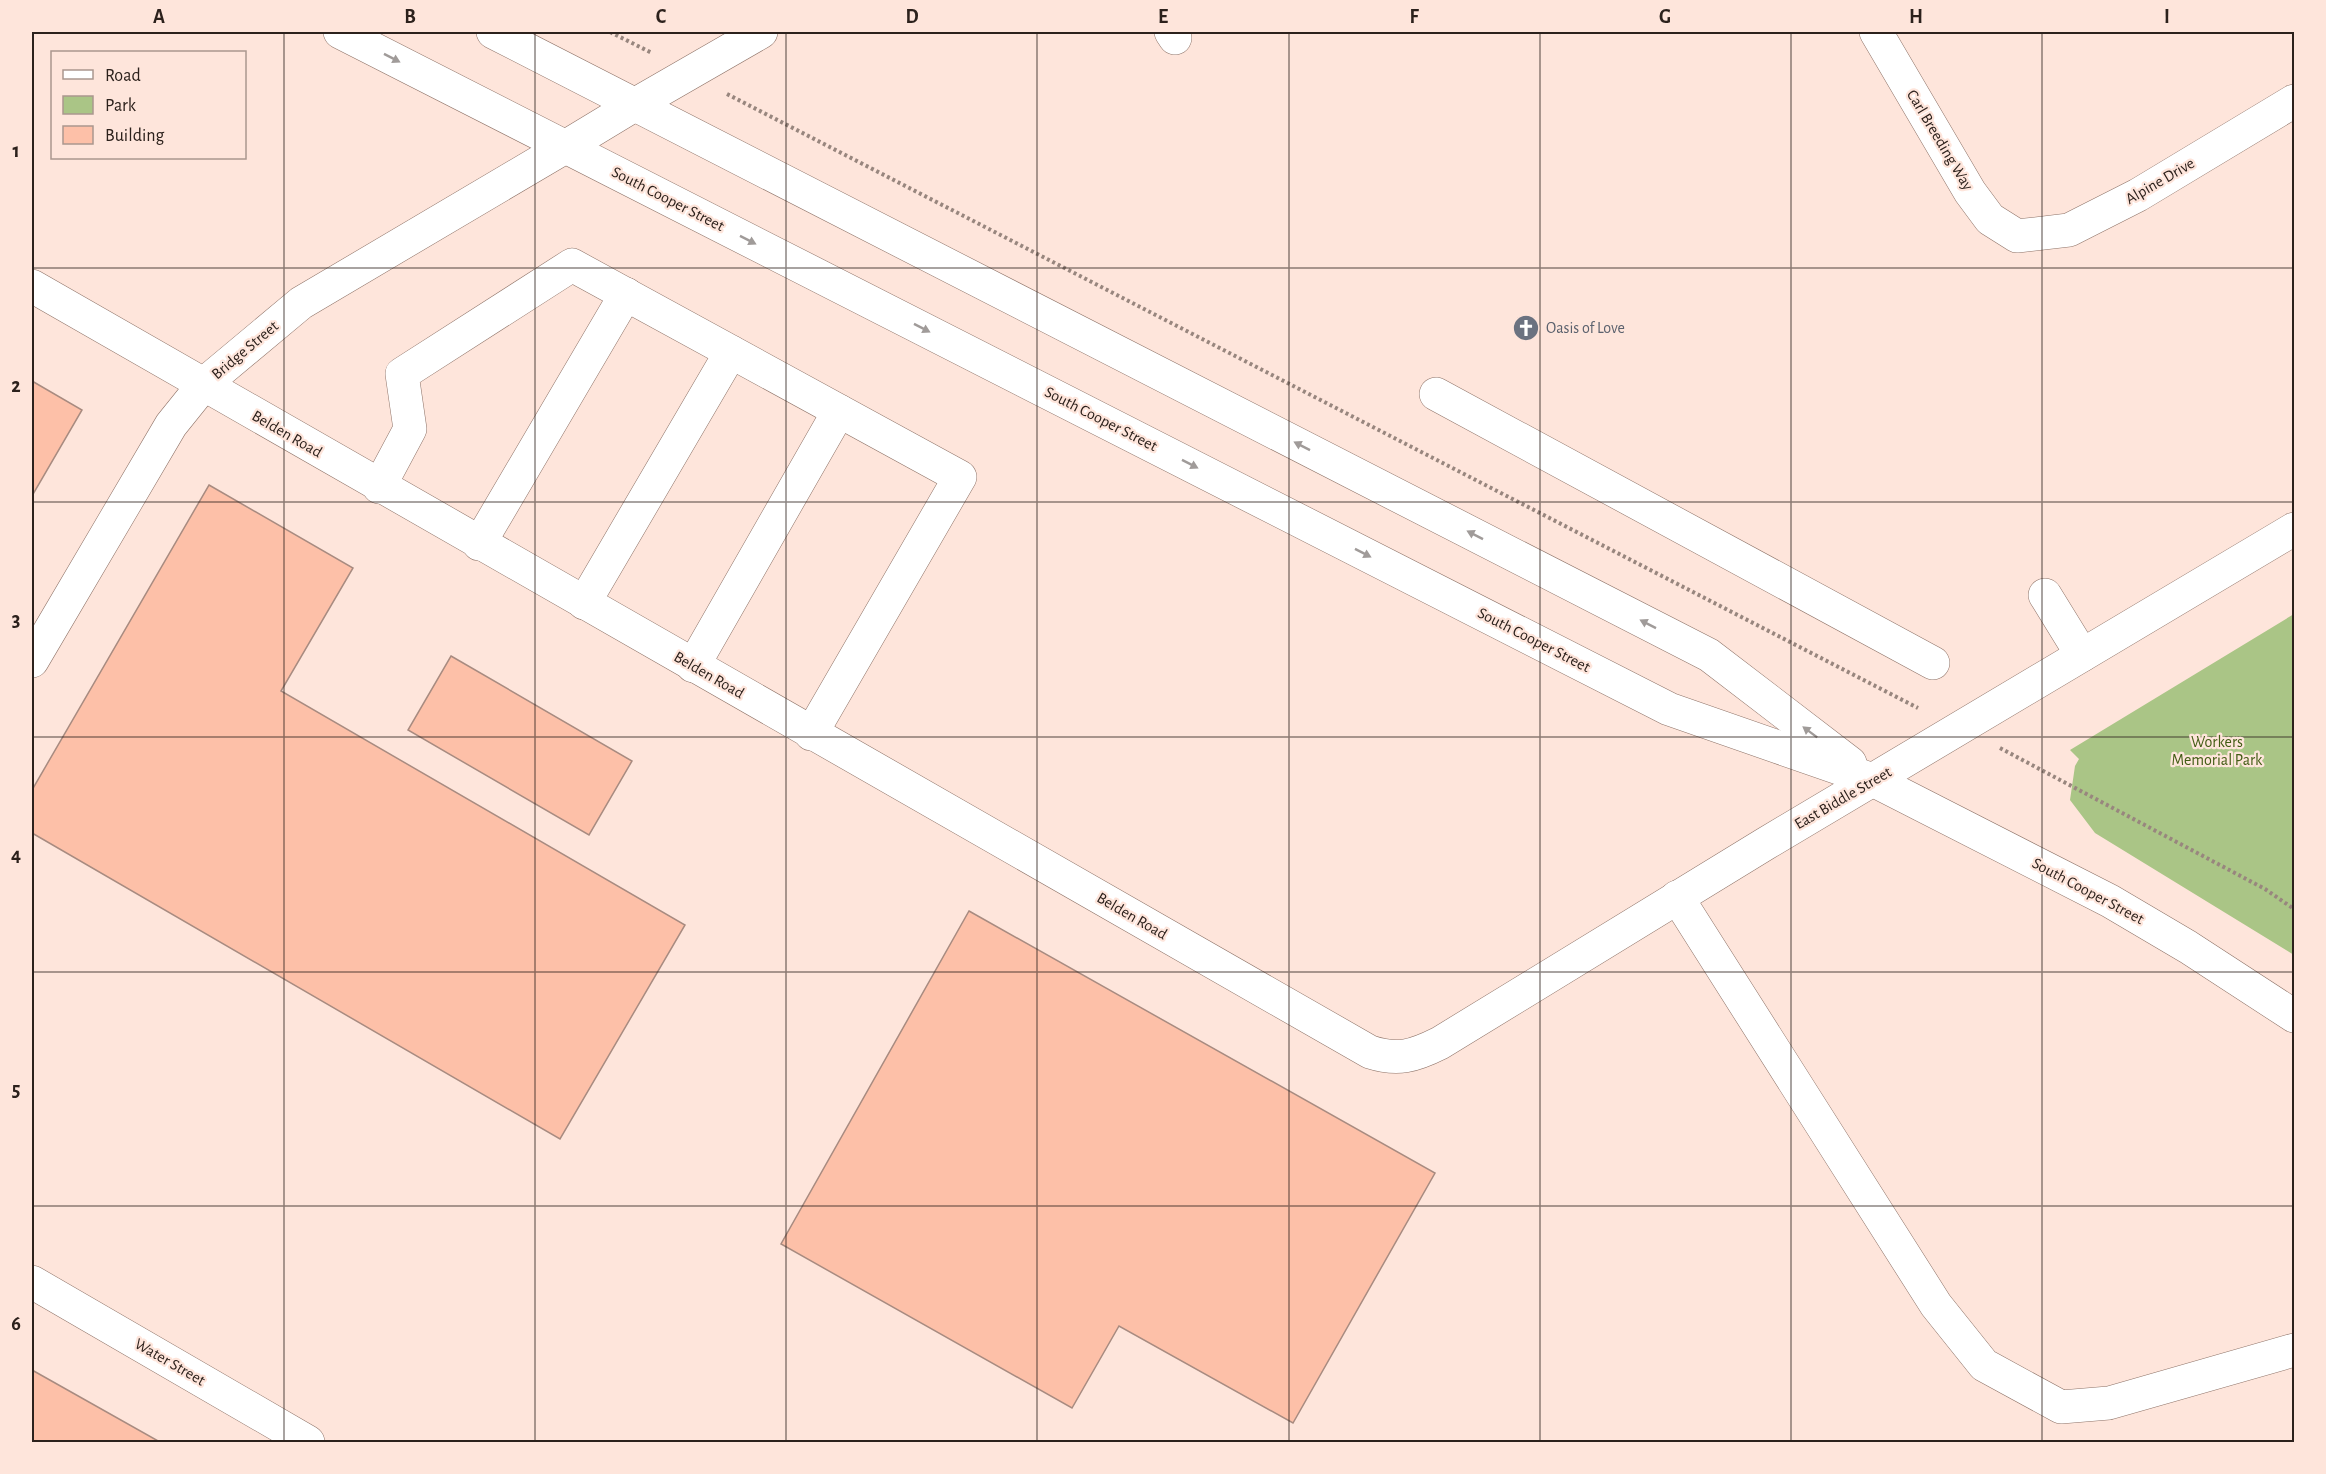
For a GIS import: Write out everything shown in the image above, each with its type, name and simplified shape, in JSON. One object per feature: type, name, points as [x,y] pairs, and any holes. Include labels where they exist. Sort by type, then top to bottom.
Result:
[{"type":"street","name":"South Cooper Street","points":[[340,32],[1669,709],[1873,780],[2110,901],[2188,947],[2295,1016]]},
{"type":"street","name":"South Cooper Street","points":[[493,32],[1709,655],[1873,780]]},
{"type":"street","name":"Bridge Street","points":[[32,661],[171,425],[204,384],[301,303],[761,32]]},
{"type":"street","name":"Carl Breeding Way","points":[[1876,32],[1970,192],[1990,219],[2017,236]]},
{"type":"street","name":"Alpine Drive","points":[[2017,236],[2069,230],[2138,195],[2295,101]]},
{"type":"street","points":[[379,487],[410,429],[402,374],[572,265],[960,477],[811,734]]},
{"type":"street","name":"Belden Road","points":[[32,286],[156,359],[204,384],[250,414],[811,734],[1370,1052],[1390,1059]]},
{"type":"street","points":[[479,544],[626,294]]},
{"type":"street","points":[[584,603],[731,352]]},
{"type":"street","points":[[1436,393],[1934,663]]},
{"type":"street","points":[[693,666],[839,411]]},
{"type":"street","name":"East Biddle Street","points":[[1390,1059],[1419,1054],[1440,1043],[1677,897],[2295,529]]},
{"type":"street","points":[[2045,595],[2082,655]]},
{"type":"street","points":[[1677,897],[1936,1305],[1984,1365],[2061,1407],[2109,1403],[2295,1350]]},
{"type":"street","name":"Water Street","points":[[32,1282],[308,1443]]},
{"type":"path","points":[[610,32],[639,45]]},
{"type":"path","points":[[752,107],[1922,710]]},
{"type":"path","points":[[2046,771],[2265,889],[2295,909]]},
{"type":"green space","name":"Workers Memorial Park","points":[[2294,614],[2294,955],[2095,833],[2070,800],[2075,766],[2079,759],[2070,750]]},
{"type":"building","points":[[32,381],[82,410],[32,496]]},
{"type":"building","points":[[209,485],[353,568],[281,691],[685,925],[560,1139],[32,833],[32,790]]},
{"type":"building","points":[[451,656],[632,761],[589,835],[408,730]]},
{"type":"building","points":[[969,911],[1435,1173],[1293,1423],[1119,1326],[1072,1408],[781,1244]]},
{"type":"building","points":[[32,1370],[160,1442],[32,1442]]},
{"type":"place","name":"Oasis of Love","points":[[1526,328]]}]
